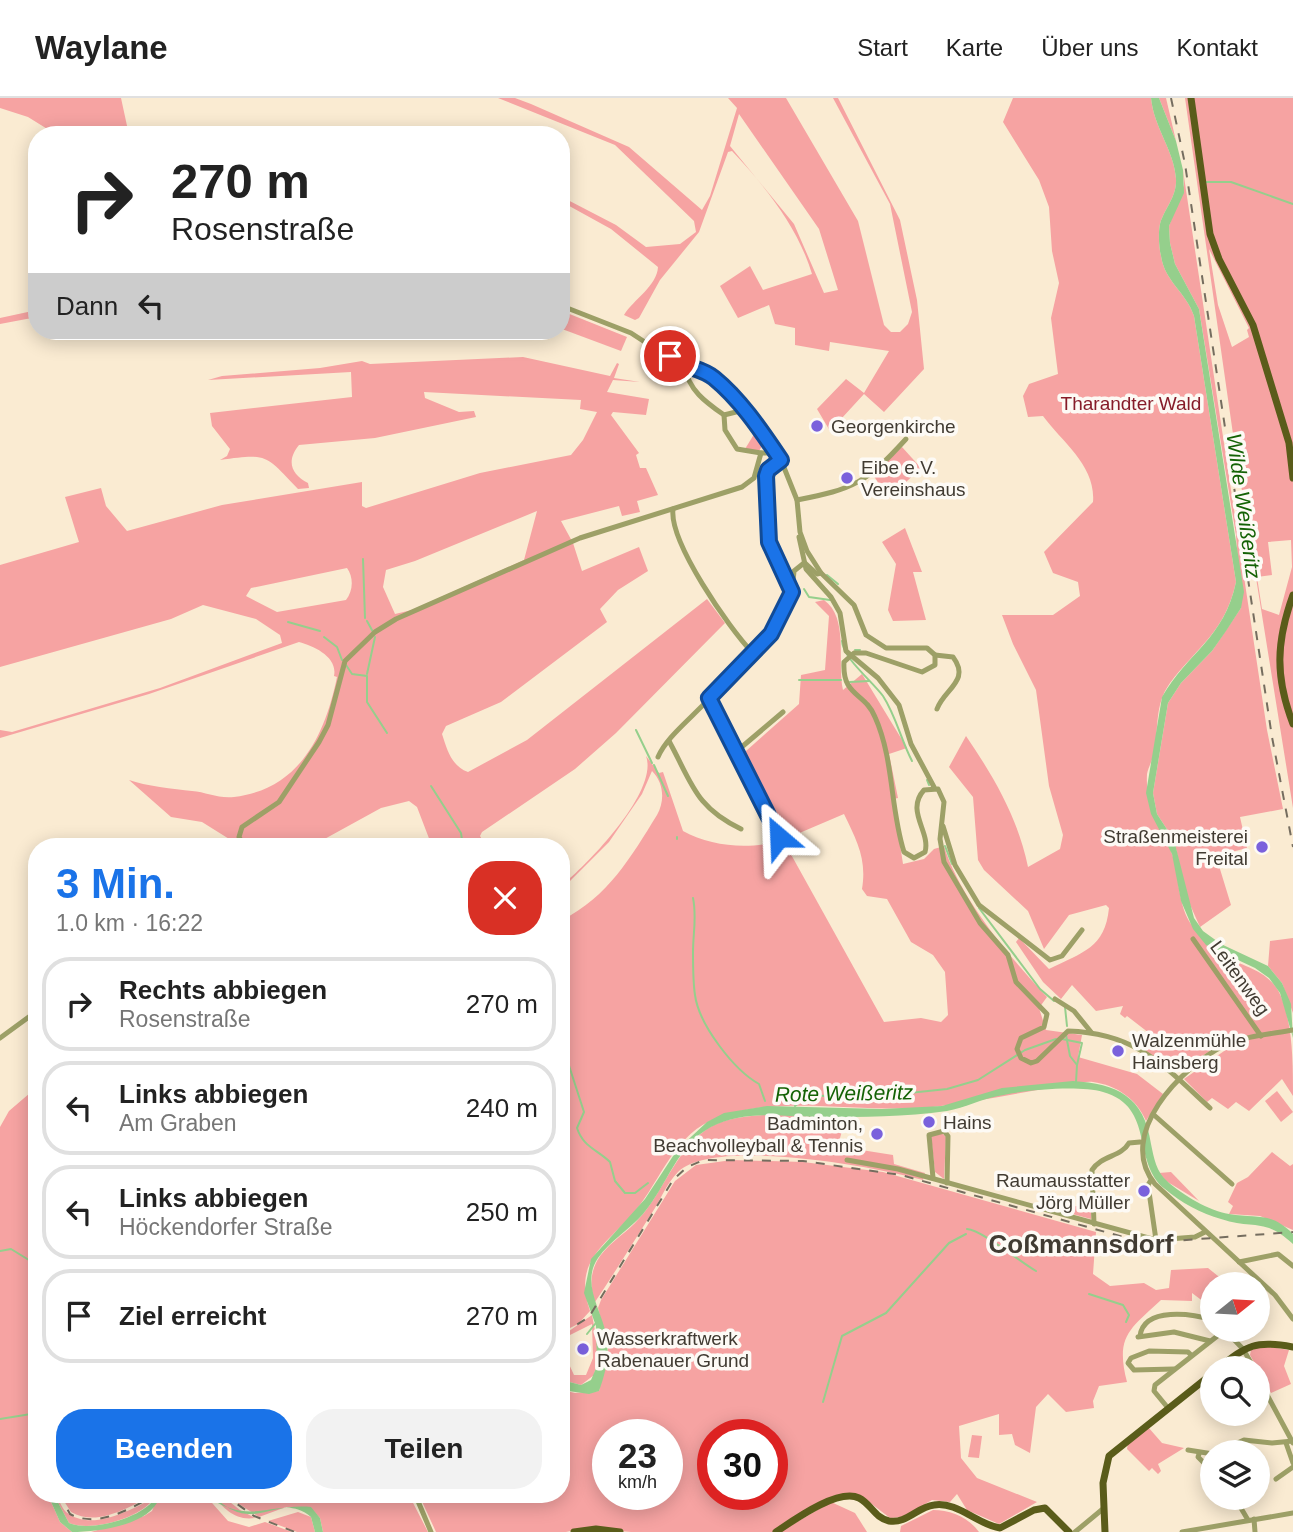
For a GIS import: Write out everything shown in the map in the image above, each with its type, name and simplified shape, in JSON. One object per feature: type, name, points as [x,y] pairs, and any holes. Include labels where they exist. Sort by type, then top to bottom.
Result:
[{"type":"main road","points":[[1191,98],[1211,238],[1253,325],[1289,443],[1293,478]]},
{"type":"main road","points":[[1293,595],[1279,647],[1284,693],[1293,724]]},
{"type":"main road","points":[[1234,1356],[1243,1349],[1259,1343],[1293,1347]]},
{"type":"main road","points":[[1105,1532],[1103,1472],[1109,1456],[1200,1383]]},
{"type":"main road","points":[[776,1532],[831,1500],[844,1496],[859,1498],[878,1516],[892,1521],[935,1504],[950,1506],[974,1519],[1000,1528],[1034,1510],[1045,1508],[1069,1532]]},
{"type":"main road","points":[[574,1532],[596,1529],[620,1532]]},
{"type":"street","points":[[570,309],[642,338],[685,367],[711,376],[744,410],[781,460],[797,500],[800,532],[807,551],[821,573],[854,605],[870,638],[886,648],[927,648],[934,655],[953,657],[960,673],[957,684],[940,701],[937,709]]},
{"type":"street","points":[[685,367],[698,395],[724,415],[725,430],[737,449],[776,453]]},
{"type":"street","points":[[724,415],[744,410]]},
{"type":"street","points":[[797,500],[843,491],[864,480],[906,439]]},
{"type":"street","points":[[240,838],[242,827],[272,809],[286,793],[328,725],[342,665],[375,632],[396,619],[599,532],[750,483],[761,453]]},
{"type":"street","points":[[781,460],[768,470],[766,476],[768,538],[792,592]]},
{"type":"street","points":[[673,509],[675,524],[709,598],[752,652]]},
{"type":"street","points":[[798,533],[804,563],[810,575],[831,597],[840,613],[848,657],[844,673],[847,686],[875,716],[892,783],[901,844],[909,857],[921,857],[925,852],[927,846],[919,827],[918,804],[920,793],[934,787]]},
{"type":"street","points":[[804,563],[817,574],[821,573]]},
{"type":"street","points":[[658,757],[669,741],[771,634],[792,592],[794,571],[804,563]]},
{"type":"street","points":[[848,657],[862,652],[922,673],[935,665],[934,655]]},
{"type":"street","points":[[848,657],[872,672],[899,705],[911,744],[934,787],[944,797],[940,839],[944,862],[980,923],[1008,955],[1016,982],[1047,1014],[1047,1024],[1021,1038],[1017,1046],[1024,1060],[1037,1061],[1057,1039],[1069,1031],[1121,1038],[1178,1078],[1210,1108]]},
{"type":"street","points":[[709,698],[779,837]]},
{"type":"street","points":[[737,751],[783,712]]},
{"type":"street","points":[[669,741],[702,803],[718,818],[741,829]]},
{"type":"street","points":[[941,824],[955,865],[979,905],[1050,960],[1058,960],[1082,930]]},
{"type":"street","name":"Leitenweg","points":[[1193,939],[1261,1036]]},
{"type":"street","points":[[1055,999],[1074,1011],[1091,1032]]},
{"type":"street","points":[[0,1038],[28,1018]]},
{"type":"street","points":[[1293,1030],[1223,1046],[1178,1078],[1141,1139],[1143,1160],[1151,1180],[1239,1262],[1293,1319]]},
{"type":"street","points":[[1154,1115],[1232,1184]]},
{"type":"street","points":[[933,1178],[929,1135],[944,1131],[948,1136],[947,1183]]},
{"type":"street","points":[[1094,1224],[1092,1170],[1101,1160],[1123,1151],[1129,1143],[1141,1139]]},
{"type":"street","points":[[848,1160],[933,1178],[1156,1240],[1186,1238],[1202,1230]]},
{"type":"street","points":[[1151,1180],[1148,1185],[1156,1240]]},
{"type":"street","points":[[1239,1262],[1278,1254],[1293,1266]]},
{"type":"street","points":[[1200,1316],[1167,1314],[1145,1326],[1139,1337],[1174,1332],[1200,1338]]},
{"type":"street","points":[[1168,1408],[1153,1388],[1209,1342]]},
{"type":"street","points":[[1236,1342],[1247,1356]]},
{"type":"street","points":[[1174,1369],[1134,1370],[1128,1363],[1131,1357],[1149,1351],[1188,1352],[1191,1355]]},
{"type":"street","points":[[1270,1404],[1291,1442],[1293,1465],[1276,1479]]},
{"type":"street","points":[[1270,1440],[1291,1442]]},
{"type":"street","points":[[1188,1450],[1199,1454],[1200,1459]]},
{"type":"street","points":[[419,1503],[432,1532]]},
{"type":"street","points":[[1075,1532],[1104,1508]]},
{"type":"street","points":[[1244,1510],[1255,1532]]},
{"type":"street","points":[[1182,1532],[1293,1513]]},
{"type":"street","points":[[1227,1524],[1227,1532]]},
{"type":"green space","points":[[0,98],[121,98],[127,126],[42,126],[28,117],[0,108]]},
{"type":"green space","points":[[498,98],[515,98],[629,147],[702,210],[710,196],[737,108],[728,98],[786,98],[858,221],[884,325],[891,332],[900,332],[908,324],[912,312],[890,204],[833,98],[838,98],[900,220],[917,300],[924,369],[884,412],[864,394],[830,431],[817,409],[846,379],[864,393],[889,351],[830,342],[829,351],[795,345],[795,328],[775,324],[769,305],[738,318],[720,286],[750,266],[763,290],[812,274],[798,240],[779,208],[732,151],[728,152],[699,232],[660,280],[639,318],[635,320],[624,315],[654,280],[658,267],[611,229],[570,206],[570,201],[616,225],[646,247],[680,244],[696,232],[694,221],[615,145]],"holes":[[[739,114],[819,229],[838,290],[824,293],[794,224],[730,146]]]},
{"type":"green space","name":"Tharandter Wald","points":[[1013,98],[1151,98],[1174,168],[1176,185],[1160,224],[1160,249],[1167,273],[1194,316],[1236,582],[1218,626],[1180,670],[1161,700],[1147,787],[1152,808],[1172,854],[1189,921],[1204,939],[1223,955],[1267,978],[1284,1003],[1291,1042],[1293,1096],[1282,1079],[1249,1111],[1236,1102],[1228,1109],[1212,1098],[1207,1102],[1184,1079],[1227,1049],[1240,1047],[1237,1038],[1228,1039],[1181,1070],[1172,1070],[1138,1047],[1149,1033],[1127,1016],[1125,1018],[1120,1014],[1123,1006],[1096,1011],[1072,985],[1061,999],[1043,982],[1016,942],[1019,938],[1049,969],[1082,953],[1097,940],[1103,932],[1109,908],[1106,905],[1069,915],[1044,949],[1028,911],[984,870],[978,860],[973,797],[949,767],[966,736],[1004,798],[1024,849],[1028,867],[1060,849],[1063,835],[1049,786],[1036,690],[1002,615],[1053,615],[1080,596],[1078,582],[1053,573],[1044,552],[1093,502],[1093,489],[1084,466],[1043,416],[1028,417],[1023,396],[1029,384],[1058,374],[1051,318],[1059,283],[1052,251],[1049,207],[1039,180],[1003,122]]},
{"type":"green space","points":[[1159,98],[1166,98],[1176,141]]},
{"type":"green space","points":[[1185,98],[1293,98],[1293,808],[1234,441]],"holes":[[[1209,249],[1249,328],[1249,337],[1232,347],[1218,305]],[[1291,540],[1292,567],[1279,615],[1262,609],[1257,577],[1272,575],[1268,542]]]},
{"type":"green space","points":[[1183,170],[1267,730],[1283,809],[1240,817],[1247,848],[1216,856],[1231,905],[1200,927],[1187,898],[1174,840],[1157,814],[1153,793],[1168,703],[1181,683],[1212,651],[1241,608],[1236,535],[1199,309],[1175,264],[1170,243],[1169,226],[1184,185]]},
{"type":"green space","points":[[28,312],[28,319],[0,324],[0,318]]},
{"type":"green space","points":[[570,314],[627,337],[621,351],[570,332]]},
{"type":"green space","points":[[523,357],[610,376],[617,363],[619,364],[614,378],[640,382],[613,380],[607,392],[649,399],[646,415],[613,412],[611,415],[639,453],[636,455],[640,468],[646,468],[658,495],[637,501],[640,512],[622,516],[619,506],[561,521],[573,543],[582,571],[639,547],[648,571],[618,590],[600,609],[607,622],[501,702],[446,726],[442,734],[457,766],[468,772],[527,740],[707,599],[725,623],[616,733],[575,769],[482,832],[481,838],[429,838],[417,807],[409,801],[381,808],[326,838],[228,838],[202,822],[171,817],[129,780],[151,786],[234,797],[257,792],[292,771],[306,756],[317,738],[337,677],[334,676],[332,663],[324,653],[299,642],[149,694],[0,738],[0,730],[12,732],[160,688],[282,643],[280,635],[256,619],[203,605],[171,619],[0,667],[0,565],[79,542],[65,497],[101,488],[106,506],[127,531],[222,505],[362,482],[362,506],[366,508],[480,473],[571,455],[583,440],[597,412],[580,409],[581,400],[424,392],[425,398],[459,412],[474,411],[476,417],[375,438],[299,445],[293,456],[292,467],[298,476],[308,483],[309,488],[298,489],[265,459],[248,457],[220,460],[227,456],[230,449],[212,426],[210,413],[352,397],[351,372],[208,380],[222,376],[320,368],[362,361],[370,364]],"holes":[[[537,511],[524,560],[412,610],[395,614],[383,587],[386,570],[415,561]],[[347,568],[352,584],[346,600],[277,612],[246,596],[251,588]]]},
{"type":"green space","points":[[756,431],[765,441],[759,451],[745,449]]},
{"type":"green space","points":[[902,447],[921,468],[889,498],[873,475]]},
{"type":"green space","points":[[905,528],[922,572],[913,572],[926,620],[893,621],[888,610],[896,564],[882,542]]},
{"type":"green space","points":[[824,600],[837,618],[843,690],[862,674],[907,748],[889,754],[898,798],[893,799],[903,864],[924,859],[934,849],[944,846],[974,907],[1002,946],[1047,997],[1039,1008],[1046,1030],[1082,1035],[1078,1057],[1137,1074],[1163,1094],[1146,1121],[1137,1106],[1125,1094],[1110,1086],[1089,1082],[941,1106],[763,1107],[710,1121],[685,1139],[640,1205],[593,1258],[585,1281],[590,1311],[578,1324],[570,1328],[570,916],[593,900],[617,875],[657,815],[662,792],[652,771],[642,794],[609,842],[570,881],[570,878],[619,826],[632,807],[647,771],[646,756],[659,773],[663,772],[683,831],[719,844],[745,846],[782,840],[747,765],[746,751],[799,704],[801,675],[825,670],[829,616],[815,602]],"holes":[[[844,814],[857,842],[863,868],[862,889],[867,896],[887,899],[911,942],[933,955],[945,972],[948,1015],[941,1022],[921,1018],[884,1022],[783,840]]]},
{"type":"green space","points":[[1293,938],[1293,1013],[1282,983],[1268,966],[1270,941]]},
{"type":"green space","points":[[1277,1091],[1293,1112],[1281,1122],[1265,1101]]},
{"type":"green space","points":[[28,1095],[28,1503],[52,1503],[60,1522],[72,1532],[0,1532],[0,1127],[9,1111]]},
{"type":"green space","points":[[775,1114],[846,1117],[840,1138],[842,1155],[855,1149],[893,1155],[894,1164],[925,1173],[923,1180],[870,1168],[796,1158],[725,1157],[697,1162],[678,1172],[671,1180],[595,1302],[592,1282],[597,1261],[645,1212],[695,1139],[723,1121]]},
{"type":"green space","points":[[942,1133],[946,1137],[944,1179],[935,1172],[931,1135]]},
{"type":"green space","points":[[1272,1152],[1290,1166],[1293,1164],[1293,1230],[1260,1216],[1229,1214],[1233,1206],[1228,1202],[1237,1183],[1248,1177]]},
{"type":"green space","points":[[732,1160],[803,1162],[883,1172],[1096,1232],[1093,1274],[1110,1286],[1144,1283],[1156,1290],[1169,1288],[1171,1270],[1208,1268],[1213,1272],[1200,1272],[1200,1299],[1192,1293],[1192,1301],[1161,1300],[1133,1327],[1124,1343],[1127,1382],[1099,1386],[1093,1401],[1094,1408],[1066,1412],[1048,1394],[1036,1407],[1030,1453],[1015,1445],[1012,1434],[999,1435],[999,1414],[959,1426],[961,1458],[977,1478],[1037,1502],[999,1524],[967,1510],[957,1494],[950,1502],[932,1500],[903,1517],[890,1518],[860,1495],[845,1494],[773,1532],[631,1532],[584,1528],[566,1532],[436,1532],[423,1503],[570,1503],[570,1392],[599,1391],[608,1349],[598,1308],[675,1181],[696,1165]]},
{"type":"green space","points":[[1171,1172],[1199,1201],[1166,1181],[1159,1173]]},
{"type":"green space","points":[[1092,1204],[1091,1219],[1061,1211],[1062,1208]]},
{"type":"green space","points":[[592,1315],[599,1352],[594,1375],[581,1385],[570,1382],[570,1366],[574,1375],[586,1375],[593,1358],[592,1324],[570,1335],[570,1330]]},
{"type":"green space","points":[[1263,1346],[1289,1350],[1284,1366],[1291,1384],[1271,1393],[1270,1356],[1251,1356],[1251,1350]]},
{"type":"green space","points":[[1148,1427],[1162,1443],[1184,1448],[1158,1464],[1161,1471],[1158,1474],[1152,1468],[1149,1471],[1127,1449],[1128,1443]]},
{"type":"green space","points":[[972,1435],[982,1436],[979,1458],[968,1457]]},
{"type":"green space","points":[[831,1502],[855,1513],[867,1532],[780,1532]]},
{"type":"green space","points":[[58,1503],[76,1518],[98,1520],[150,1503],[125,1518],[101,1525],[69,1523]]},
{"type":"green space","points":[[65,1503],[138,1503],[101,1517],[91,1518],[71,1512]]},
{"type":"green space","points":[[155,1503],[212,1503],[228,1521],[249,1527],[265,1522],[292,1532],[91,1532],[144,1516],[152,1511]]},
{"type":"green space","points":[[220,1503],[231,1503],[255,1518],[242,1518]]},
{"type":"green space","points":[[237,1503],[413,1503],[428,1532],[323,1532],[320,1518],[310,1507],[286,1507],[259,1517]]},
{"type":"green space","points":[[933,1510],[959,1515],[979,1532],[900,1532],[901,1526]]},
{"type":"green space","points":[[298,1512],[311,1517],[315,1532],[297,1532],[268,1521]]},
{"type":"shaded area","points":[[1151,98],[1159,98],[1176,141],[1183,170],[1184,193],[1169,226],[1170,243],[1175,264],[1199,309],[1244,592],[1241,608],[1226,631],[1212,651],[1181,683],[1168,703],[1153,793],[1157,814],[1174,840],[1194,918],[1203,931],[1221,944],[1268,966],[1282,983],[1291,1004],[1293,1038],[1280,993],[1269,978],[1255,968],[1206,945],[1193,929],[1181,901],[1172,854],[1151,814],[1146,793],[1162,697],[1172,681],[1214,632],[1223,618],[1236,582],[1194,316],[1167,273],[1160,253],[1160,224],[1174,192],[1176,179],[1172,158],[1156,119]]},
{"type":"shaded area","points":[[1073,1081],[1103,1085],[1115,1090],[1135,1104],[1142,1114],[1158,1169],[1174,1187],[1213,1210],[1263,1217],[1277,1222],[1293,1234],[1293,1244],[1274,1230],[1214,1217],[1171,1194],[1155,1178],[1148,1165],[1137,1122],[1130,1110],[1119,1099],[1103,1092],[1051,1089],[1022,1092],[992,1097],[954,1110],[915,1114],[852,1117],[765,1115],[738,1118],[711,1127],[689,1144],[643,1214],[598,1258],[591,1277],[607,1341],[604,1377],[599,1391],[589,1394],[570,1391],[570,1382],[581,1385],[591,1380],[597,1366],[596,1326],[584,1293],[591,1259],[645,1199],[677,1150],[707,1122],[724,1113],[767,1106],[882,1109],[942,1106],[1002,1088]]},
{"type":"shaded area","points":[[52,1503],[58,1503],[69,1523],[89,1526],[125,1518],[151,1503],[157,1503],[141,1517],[106,1529],[72,1532],[60,1522]]},
{"type":"shaded area","points":[[227,1507],[253,1511],[286,1508],[248,1514]]},
{"type":"shaded area","points":[[311,1507],[320,1518],[323,1532],[315,1532],[311,1517],[300,1510],[286,1508]]},
{"type":"waterway","points":[[1206,182],[1231,182],[1293,204]]},
{"type":"waterway","points":[[363,559],[365,618]]},
{"type":"waterway","points":[[827,575],[838,584]]},
{"type":"waterway","points":[[804,589],[809,597],[830,600]]},
{"type":"waterway","points":[[367,621],[373,632]]},
{"type":"waterway","points":[[288,622],[320,631]]},
{"type":"waterway","points":[[324,637],[337,647],[342,660]]},
{"type":"waterway","points":[[367,674],[375,637]]},
{"type":"waterway","points":[[842,641],[852,662],[888,704],[912,761]]},
{"type":"waterway","points":[[855,650],[860,650]]},
{"type":"waterway","points":[[346,665],[352,674],[367,676],[367,702],[387,733]]},
{"type":"waterway","points":[[799,680],[841,680]]},
{"type":"waterway","points":[[850,682],[869,681]]},
{"type":"waterway","points":[[636,730],[652,763]]},
{"type":"waterway","points":[[654,765],[668,796]]},
{"type":"waterway","points":[[927,780],[929,785]]},
{"type":"waterway","points":[[431,786],[462,838]]},
{"type":"waterway","points":[[945,846],[952,864]]},
{"type":"waterway","name":"Rote Weißeritz","points":[[693,898],[693,979],[698,1007],[710,1033],[729,1058],[759,1084],[765,1101]]},
{"type":"waterway","points":[[979,908],[1040,989],[1054,1001]]},
{"type":"waterway","points":[[1065,1007],[1067,1026]]},
{"type":"waterway","points":[[1066,1035],[1070,1056],[1077,1065],[1076,1082]]},
{"type":"waterway","name":"Rote Weißeritz","points":[[795,1106],[815,1095],[852,1099],[947,1089],[978,1080],[1025,1050],[1056,1039]]},
{"type":"waterway","points":[[1062,1039],[1082,1043],[1077,1065]]},
{"type":"waterway","points":[[570,1069],[584,1112],[577,1128],[580,1134],[587,1144],[610,1162],[615,1181],[625,1193],[635,1193],[648,1183]]},
{"type":"waterway","points":[[967,1229],[991,1240],[1036,1271]]},
{"type":"waterway","points":[[823,1402],[842,1336],[886,1313],[949,1243],[966,1234]]},
{"type":"waterway","points":[[0,1251],[11,1249],[28,1259]]},
{"type":"waterway","points":[[1089,1294],[1123,1305],[1129,1315],[1126,1322]]},
{"type":"waterway","points":[[587,1334],[595,1324]]},
{"type":"waterway","points":[[0,1419],[28,1414]]},
{"type":"railway","points":[[1171,98],[1185,164],[1272,737],[1293,847]]},
{"type":"railway","points":[[570,1329],[589,1317],[673,1180],[687,1167],[704,1160],[803,1161],[901,1175],[1145,1243],[1293,1232]]},
{"type":"railway","points":[[64,1503],[70,1514],[92,1519],[114,1515],[140,1503]]},
{"type":"railway","points":[[236,1503],[254,1516],[295,1532]]},
{"type":"place","name":"Georgenkirche","points":[[817,426]]},
{"type":"place","name":"Eibe e.V. Vereinshaus","points":[[847,478]]},
{"type":"place","name":"Straßenmeisterei Freital","points":[[1262,847]]},
{"type":"place","name":"Walzenmühle Hainsberg","points":[[1118,1051]]},
{"type":"place","name":"Hains","points":[[929,1122]]},
{"type":"place","name":"Badminton, Beachvolleyball & Tennis","points":[[877,1134]]},
{"type":"place","name":"Raumausstatter Jörg Müller","points":[[1144,1191]]},
{"type":"place","name":"Wasserkraftwerk Rabenauer Grund","points":[[583,1349]]},
{"type":"district","name":"Coßmannsdorf","points":[[1081,1244]]},
{"type":"route","points":[[670,356],[680,365],[704,372],[716,380],[759,429],[781,460],[768,470],[766,476],[768,538],[792,592],[771,634],[709,698],[779,837]]},
{"type":"water label","name":"Wilde Weißeritz","points":[[1244,506]]}]
